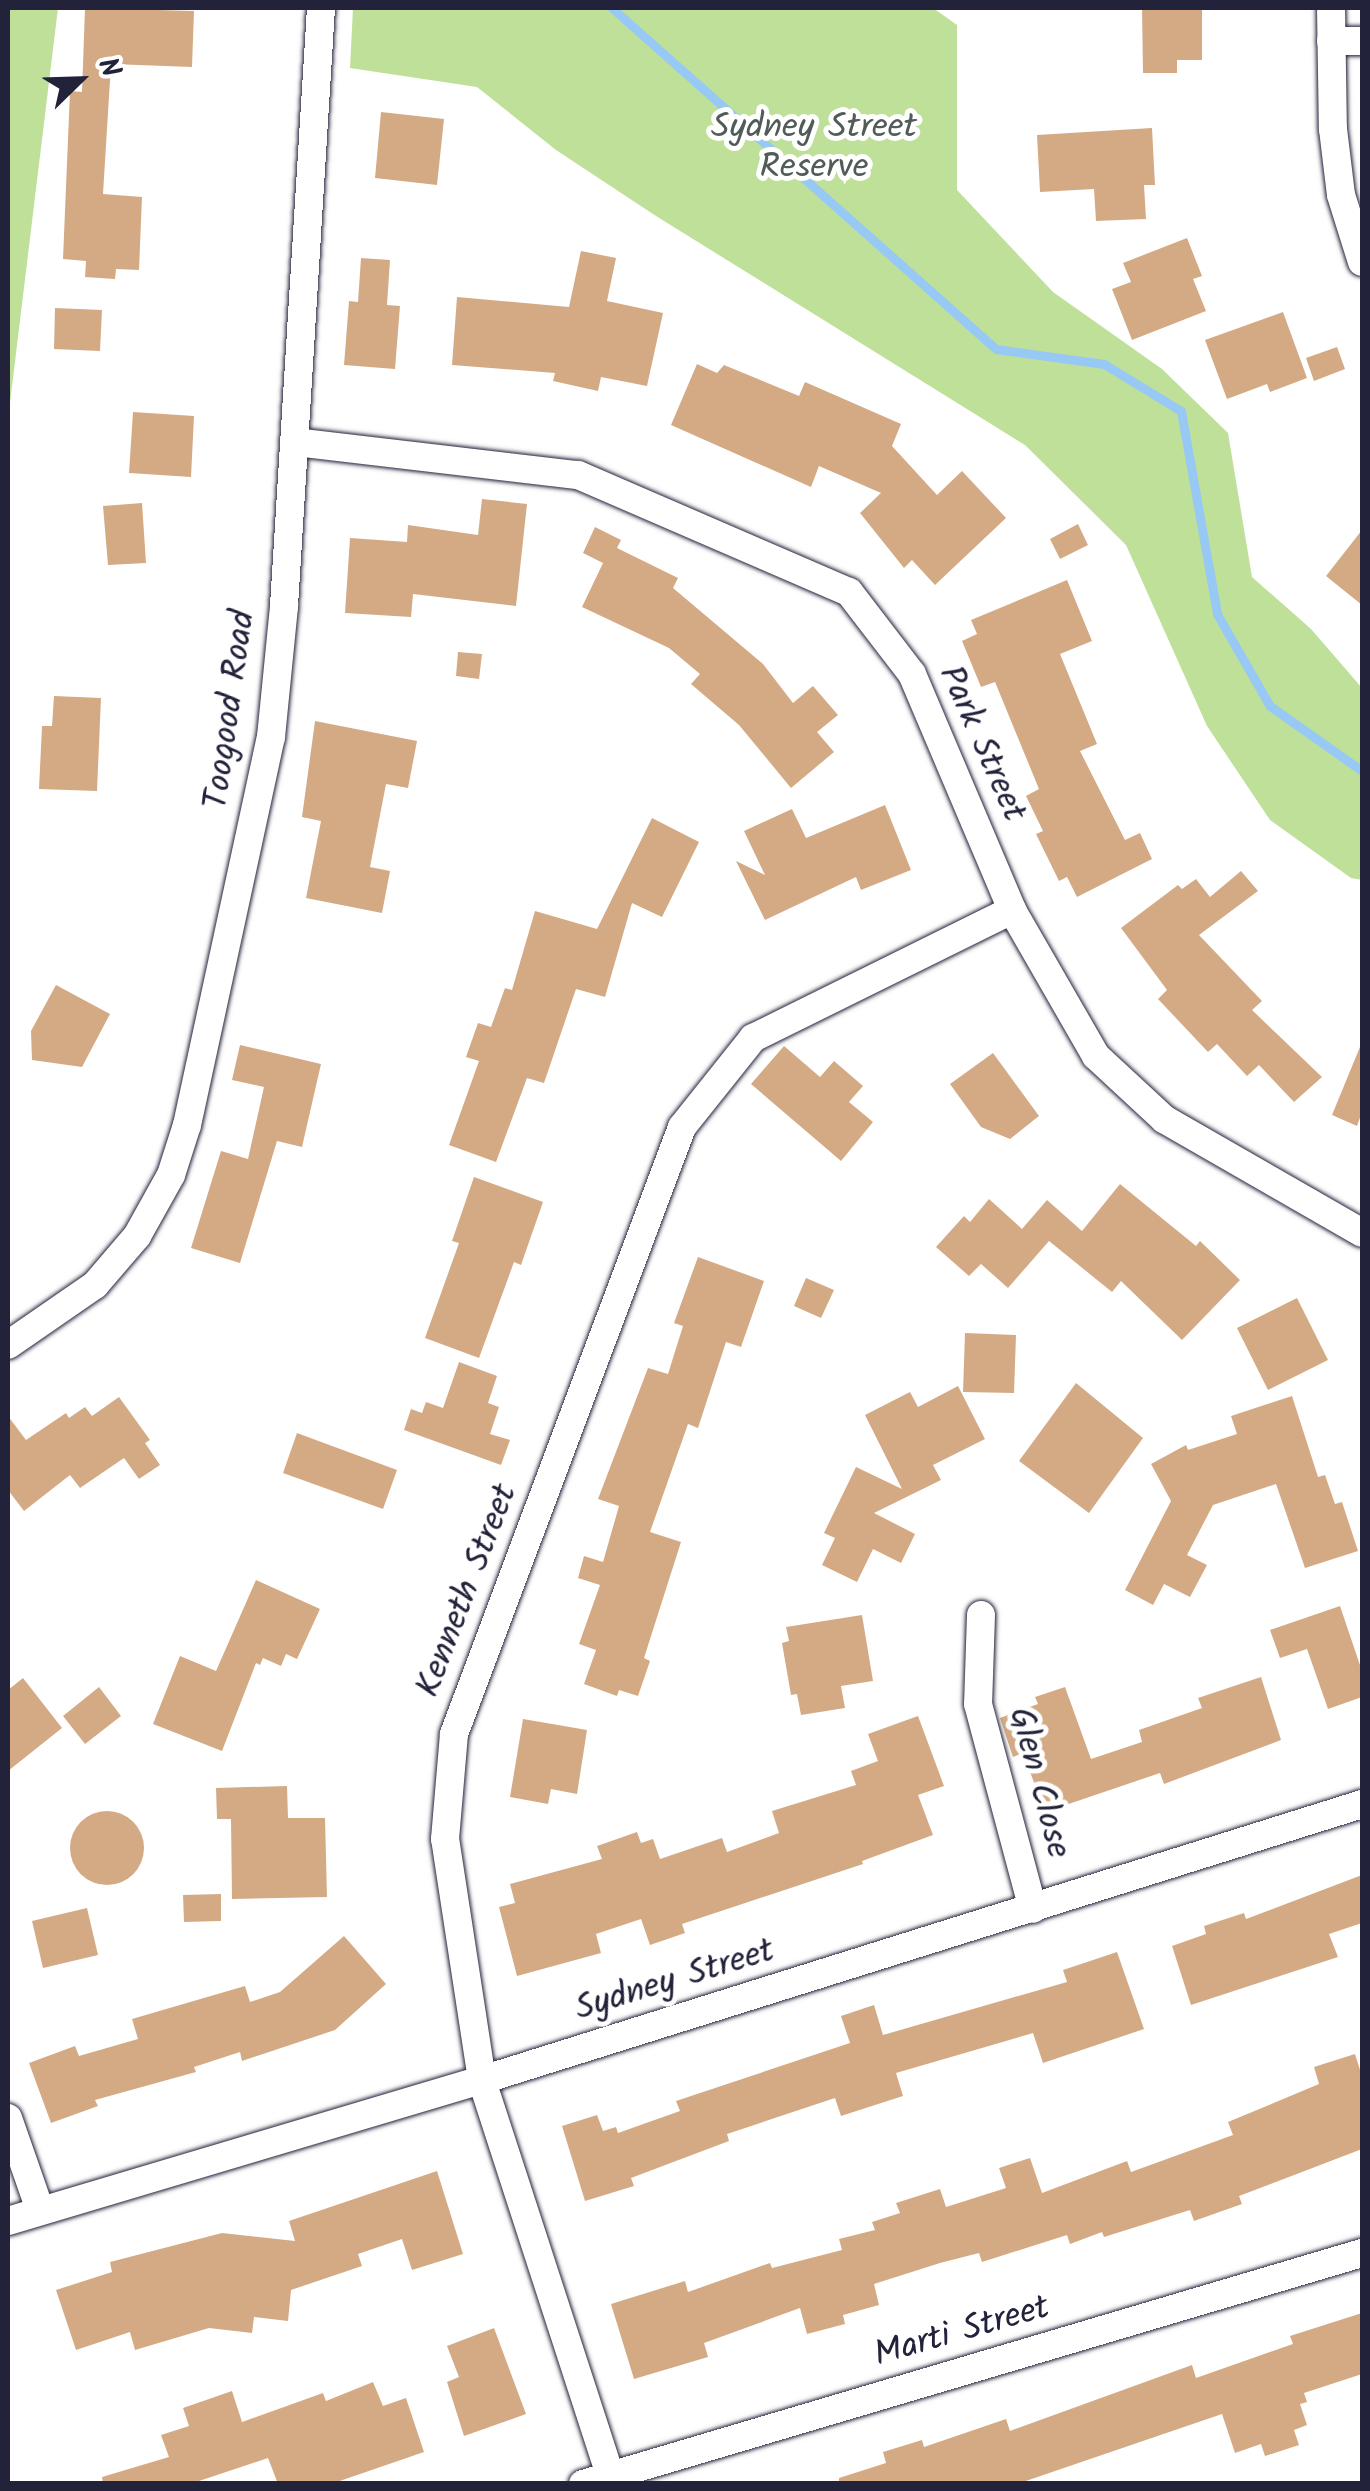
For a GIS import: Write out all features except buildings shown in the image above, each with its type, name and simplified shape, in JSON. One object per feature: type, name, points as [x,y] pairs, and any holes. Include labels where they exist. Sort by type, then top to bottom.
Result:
[{"type":"street","name":"Toogood Road","points":[[8,1345],[96,1285],[137,1236],[171,1175],[187,1125],[271,736],[295,442],[321,8]]},
{"type":"street","points":[[1331,8],[1333,129],[1342,194],[1362,262]]},
{"type":"street","points":[[1331,41],[1362,41]]},
{"type":"street","name":"Park Street","points":[[295,442],[578,475],[849,592],[912,674],[1012,910],[1096,1056],[1164,1119],[1362,1233]]},
{"type":"street","name":"Kenneth Street","points":[[612,2479],[482,2080],[445,1839],[454,1734],[682,1128],[753,1038],[1012,910]]},
{"type":"street","name":"Glen Close","points":[[980,1615],[978,1704],[1033,1909]]},
{"type":"street","name":"Sydney Street","points":[[8,2221],[482,2080],[1362,1804]]},
{"type":"street","points":[[8,2118],[40,2210]]},
{"type":"street","name":"Marti Street","points":[[583,2484],[612,2479],[1362,2252]]},
{"type":"green space","points":[[8,8],[58,8],[8,419]]},
{"type":"green space","name":"Sydney Street Reserve","points":[[353,8],[933,8],[957,25],[957,190],[1053,292],[1162,369],[1228,433],[1252,577],[1311,629],[1362,688],[1362,880],[1351,878],[1270,820],[1207,726],[1126,545],[1025,445],[656,216],[556,150],[477,87],[350,68]]},
{"type":"waterway","points":[[612,8],[996,349],[1104,364],[1181,411],[1217,614],[1270,706],[1362,771]]}]
